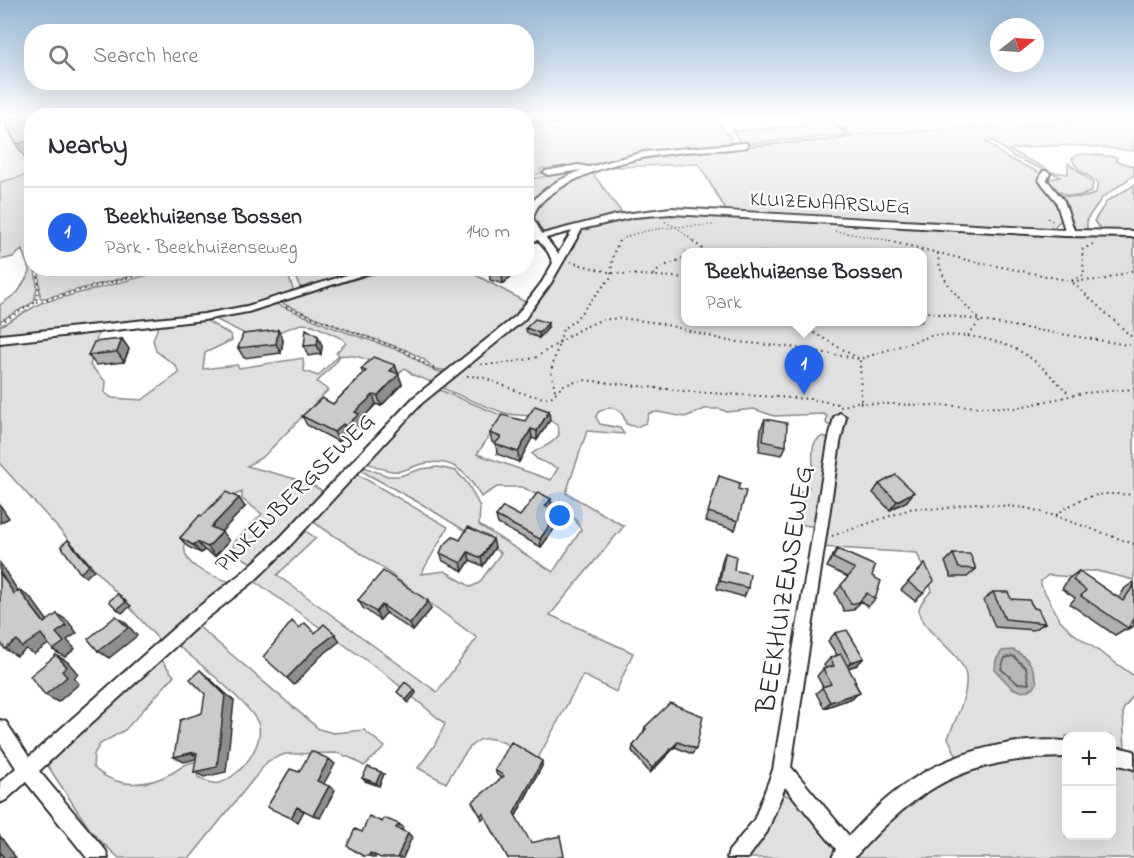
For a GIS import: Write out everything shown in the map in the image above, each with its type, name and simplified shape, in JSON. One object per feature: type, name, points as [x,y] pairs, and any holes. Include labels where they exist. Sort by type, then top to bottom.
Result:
[{"type":"street","points":[[534,204],[557,185],[590,170],[629,158]]},
{"type":"street","points":[[549,173],[578,167],[590,170]]},
{"type":"street","points":[[1046,173],[1043,180],[1060,201],[1070,233]]},
{"type":"street","name":"KLUIZENAARSWEG","points":[[534,238],[638,212],[670,210],[1070,233],[1134,234]]},
{"type":"street","points":[[534,228],[559,261]]},
{"type":"street","name":"PINKENBERGSEWEG","points":[[0,794],[197,617],[248,577],[280,547],[412,406],[520,318],[529,308],[578,228]]},
{"type":"street","points":[[0,339],[204,317],[272,302],[355,276]]},
{"type":"street","name":"BEEKHUIZENSEWEG","points":[[736,858],[761,826],[774,797],[782,770],[840,417]]},
{"type":"street","points":[[0,728],[28,771],[99,858]]},
{"type":"street","points":[[782,770],[845,854],[908,794],[932,778],[982,759],[1016,751],[1062,749]]},
{"type":"street","points":[[1116,756],[1134,760]]},
{"type":"path","points":[[638,212],[676,227],[700,248]]},
{"type":"path","points":[[555,390],[551,371],[563,329],[575,320],[611,278],[614,254],[623,237],[676,227],[722,225]]},
{"type":"path","points":[[828,230],[919,248]]},
{"type":"path","points":[[1071,281],[1084,275],[1082,250],[1101,239]]},
{"type":"path","points":[[927,250],[967,260],[1088,283],[1109,279],[1134,270]]},
{"type":"path","points":[[939,252],[937,266],[943,280],[980,321]]},
{"type":"path","points":[[653,275],[662,267],[681,259]]},
{"type":"path","points":[[559,261],[612,273],[681,278]]},
{"type":"path","points":[[36,302],[39,286],[38,276]]},
{"type":"path","points":[[0,323],[36,302],[135,276]]},
{"type":"path","points":[[1071,281],[1134,339]]},
{"type":"path","points":[[272,302],[356,335],[405,351],[434,370],[482,377],[505,387],[544,398],[551,398],[555,390],[568,381],[583,380],[682,391],[810,399],[837,404],[840,407],[859,403],[1015,408],[1070,395],[1134,389]]},
{"type":"path","points":[[927,312],[1134,346]]},
{"type":"path","points":[[466,362],[498,364],[535,358],[580,328],[601,320],[619,318],[666,324],[728,341],[790,347],[860,359],[934,335],[968,336],[995,339],[1015,345],[1030,354],[1070,395]]},
{"type":"path","points":[[968,336],[980,321]]},
{"type":"path","points":[[804,326],[860,359]]},
{"type":"path","points":[[859,403],[861,401],[860,359]]},
{"type":"path","points":[[1055,516],[1078,498],[1100,492],[1134,495]]},
{"type":"path","points":[[818,541],[913,508],[942,509],[974,503],[1027,508],[1134,544]]},
{"type":"shaded area","points":[[0,158],[24,158],[24,176],[0,182]]},
{"type":"shaded area","points":[[534,158],[622,158],[590,167],[577,166],[548,171],[544,168],[540,169],[542,173],[534,175]]},
{"type":"shaded area","points":[[630,158],[1007,158],[1041,173],[1057,201],[1063,218],[1055,226],[1058,231],[727,212],[697,164],[616,167],[609,164]]},
{"type":"shaded area","points":[[1016,158],[1025,158],[1047,169],[1044,170]]},
{"type":"shaded area","points":[[1117,158],[1116,161],[1134,166],[1134,175],[1102,198],[1087,219],[1087,232],[1075,232],[1060,195],[1083,197],[1091,195],[1096,193],[1098,183],[1080,170],[1072,159]]},
{"type":"shaded area","points":[[1068,163],[1093,183],[1092,191],[1079,196],[1067,195],[1045,180],[1060,177],[1051,172],[1068,174]]},
{"type":"shaded area","points":[[585,168],[543,193],[534,202],[534,179]]},
{"type":"shaded area","points":[[591,171],[622,213],[543,234],[534,225],[534,210],[549,194]]},
{"type":"shaded area","points":[[24,176],[24,256],[22,250],[13,257],[0,260],[0,182]]},
{"type":"shaded area","points":[[1134,185],[1134,232],[1111,232],[1098,226],[1094,221],[1107,201]]},
{"type":"shaded area","points":[[657,212],[1134,236],[1134,580],[1097,571],[1083,571],[1071,577],[1048,575],[1041,581],[1060,620],[1073,633],[1134,676],[1134,694],[1123,710],[1125,751],[1116,749],[1116,732],[1062,732],[1062,742],[1012,744],[957,757],[948,738],[963,700],[966,676],[957,658],[932,633],[921,617],[919,609],[922,601],[932,590],[917,553],[820,547],[815,527],[800,524],[796,519],[797,512],[805,505],[799,493],[809,487],[799,478],[813,467],[813,448],[816,441],[824,436],[831,440],[834,426],[826,423],[827,416],[823,414],[774,416],[754,409],[727,412],[720,409],[705,409],[685,417],[658,412],[649,413],[646,423],[636,427],[626,424],[621,413],[610,407],[598,412],[596,417],[600,424],[620,428],[624,434],[587,431],[566,493],[624,526],[550,615],[633,653],[616,692],[583,675],[537,760],[504,743],[483,739],[467,751],[446,783],[418,768],[434,746],[445,724],[384,673],[253,580],[304,530],[316,538],[277,575],[437,692],[477,638],[377,564],[312,521],[355,473],[448,527],[421,574],[445,571],[471,587],[479,583],[501,553],[425,506],[358,469],[361,466],[388,476],[400,476],[421,469],[438,467],[456,471],[468,484],[480,507],[479,525],[553,572],[581,530],[571,512],[522,487],[497,487],[481,497],[463,473],[448,464],[430,463],[402,471],[391,471],[365,462],[437,389],[503,416],[477,454],[551,480],[558,468],[537,459],[532,454],[555,440],[559,435],[558,426],[538,416],[505,413],[440,387],[504,335],[584,228]]},
{"type":"shaded area","points":[[28,276],[36,276],[37,287],[34,302],[0,321],[0,305],[18,292]]},
{"type":"shaded area","points":[[39,276],[131,276],[45,298],[40,298]]},
{"type":"shaded area","points":[[144,276],[288,276],[293,289],[275,299],[202,315],[0,336],[0,326],[41,303]]},
{"type":"shaded area","points":[[295,276],[347,276],[307,288],[300,287]]},
{"type":"shaded area","points":[[366,276],[478,276],[529,304],[517,317],[450,371],[435,369],[406,350],[336,326],[279,302]]},
{"type":"shaded area","points":[[276,304],[334,328],[404,352],[433,370],[446,373],[434,383],[413,375],[405,368],[399,373],[354,356],[339,356],[338,360],[317,382],[328,390],[264,456],[247,466],[307,482],[321,490],[320,499],[254,565],[234,552],[233,543],[262,514],[242,499],[242,492],[225,499],[185,543],[185,552],[193,565],[200,570],[233,583],[159,640],[0,464],[0,342],[99,330],[90,365],[106,382],[105,393],[112,398],[142,400],[179,373],[176,366],[156,351],[153,340],[159,324],[204,319],[231,335],[232,340],[205,353],[203,369],[237,365],[239,368],[303,358],[304,371],[318,376],[339,355],[336,353],[346,343],[343,339],[313,325],[301,324],[273,334],[249,336],[213,318]]},
{"type":"shaded area","points":[[198,626],[319,729],[333,733],[364,730],[385,747],[364,766],[338,753],[285,754],[268,761],[190,858],[119,858],[92,833],[46,763],[160,658],[174,676],[125,730],[100,744],[94,754],[93,767],[111,779],[131,784],[162,778],[193,762],[197,762],[198,777],[213,783],[221,783],[240,770],[256,746],[259,726],[247,707],[235,695],[176,644]]},
{"type":"shaded area","points":[[1062,755],[1062,840],[1116,840],[1116,762],[1134,766],[1134,858],[854,858],[913,800],[947,779],[1006,760]]},
{"type":"shaded area","points":[[780,793],[797,799],[835,842],[835,852],[830,858],[746,858]]},
{"type":"water","points":[[1013,650],[1027,659],[1032,667],[1037,683],[1034,688],[1023,692],[1012,688],[995,670],[996,660],[1002,651]]},
{"type":"building","points":[[535,319],[548,323],[539,333],[526,328]]},
{"type":"building","points":[[306,329],[318,336],[317,345],[304,346]]},
{"type":"building","points":[[278,330],[276,344],[238,348],[243,334]]},
{"type":"building","points":[[122,339],[117,352],[88,355],[94,342]]},
{"type":"building","points":[[373,357],[395,365],[390,371],[399,374],[378,396],[373,395],[355,412],[359,414],[346,426],[343,424],[334,432],[302,416],[322,398],[333,404],[366,371],[361,369]]},
{"type":"building","points":[[535,406],[549,411],[537,431],[531,429],[518,452],[495,444],[501,437],[490,433],[502,415],[525,421]]},
{"type":"building","points":[[765,419],[787,423],[786,446],[763,441]]},
{"type":"building","points":[[896,475],[914,492],[897,501],[879,484]]},
{"type":"building","points":[[719,476],[740,483],[738,489],[746,491],[738,521],[708,512]]},
{"type":"building","points":[[226,492],[239,498],[211,527],[222,532],[208,547],[197,542],[193,545],[180,538],[200,515],[202,516]]},
{"type":"building","points":[[538,492],[551,499],[545,506],[558,513],[540,539],[496,516],[503,507],[520,516]]},
{"type":"building","points":[[468,527],[493,539],[481,558],[468,552],[461,563],[440,553],[443,546],[453,537],[460,540]]},
{"type":"building","points":[[68,540],[89,566],[80,573],[61,546]]},
{"type":"building","points":[[837,549],[875,566],[872,576],[881,581],[875,599],[867,593],[859,602],[851,604],[841,585],[855,569],[833,558]]},
{"type":"building","points":[[725,553],[736,556],[734,570],[750,574],[748,588],[720,581]]},
{"type":"building","points":[[953,554],[970,554],[976,569],[959,568]]},
{"type":"building","points":[[925,564],[934,581],[923,593],[908,582]]},
{"type":"building","points":[[383,571],[428,601],[410,624],[382,605],[376,612],[358,600]]},
{"type":"building","points":[[1079,571],[1123,601],[1134,585],[1134,619],[1128,628],[1081,596],[1086,590],[1073,580]]},
{"type":"building","points":[[0,573],[14,594],[19,590],[44,623],[57,614],[66,626],[56,633],[64,642],[53,650],[41,634],[22,647],[17,640],[5,649],[0,642]]},
{"type":"building","points":[[993,592],[1008,592],[1011,599],[1029,600],[1034,608],[1038,609],[1045,623],[1005,619]]},
{"type":"building","points":[[118,594],[126,602],[117,609],[109,601]]},
{"type":"building","points":[[116,616],[128,628],[98,651],[88,639]]},
{"type":"building","points":[[292,621],[299,628],[305,623],[315,633],[324,624],[335,634],[314,650],[287,678],[263,657]]},
{"type":"building","points":[[847,630],[864,658],[851,662],[835,633]]},
{"type":"building","points":[[841,654],[860,692],[830,702],[822,687],[831,684],[823,669],[834,666],[830,658]]},
{"type":"building","points":[[56,655],[67,667],[62,671],[67,677],[45,695],[30,676]]},
{"type":"building","points":[[200,670],[225,695],[217,767],[194,772],[197,753],[174,757],[180,720],[202,713],[205,694],[190,679]]},
{"type":"building","points":[[405,682],[415,690],[406,700],[397,692]]},
{"type":"building","points":[[670,703],[703,716],[696,749],[678,742],[652,768],[633,746],[646,729],[645,727]]},
{"type":"building","points":[[511,742],[542,761],[514,813],[531,843],[560,836],[564,856],[508,858],[483,813],[480,815],[472,802],[504,776],[495,770]]},
{"type":"building","points":[[311,751],[329,759],[317,781],[329,786],[313,815],[297,807],[291,818],[267,807],[290,769],[299,772]]},
{"type":"building","points":[[368,767],[381,772],[376,783],[362,778]]},
{"type":"building","points":[[369,816],[382,822],[384,818],[399,824],[396,828],[408,833],[397,858],[381,858],[370,853],[369,856],[363,856],[347,846],[355,829],[362,832]]},
{"type":"place","name":"Beekhuizense Bossen","points":[[804,395]]}]
